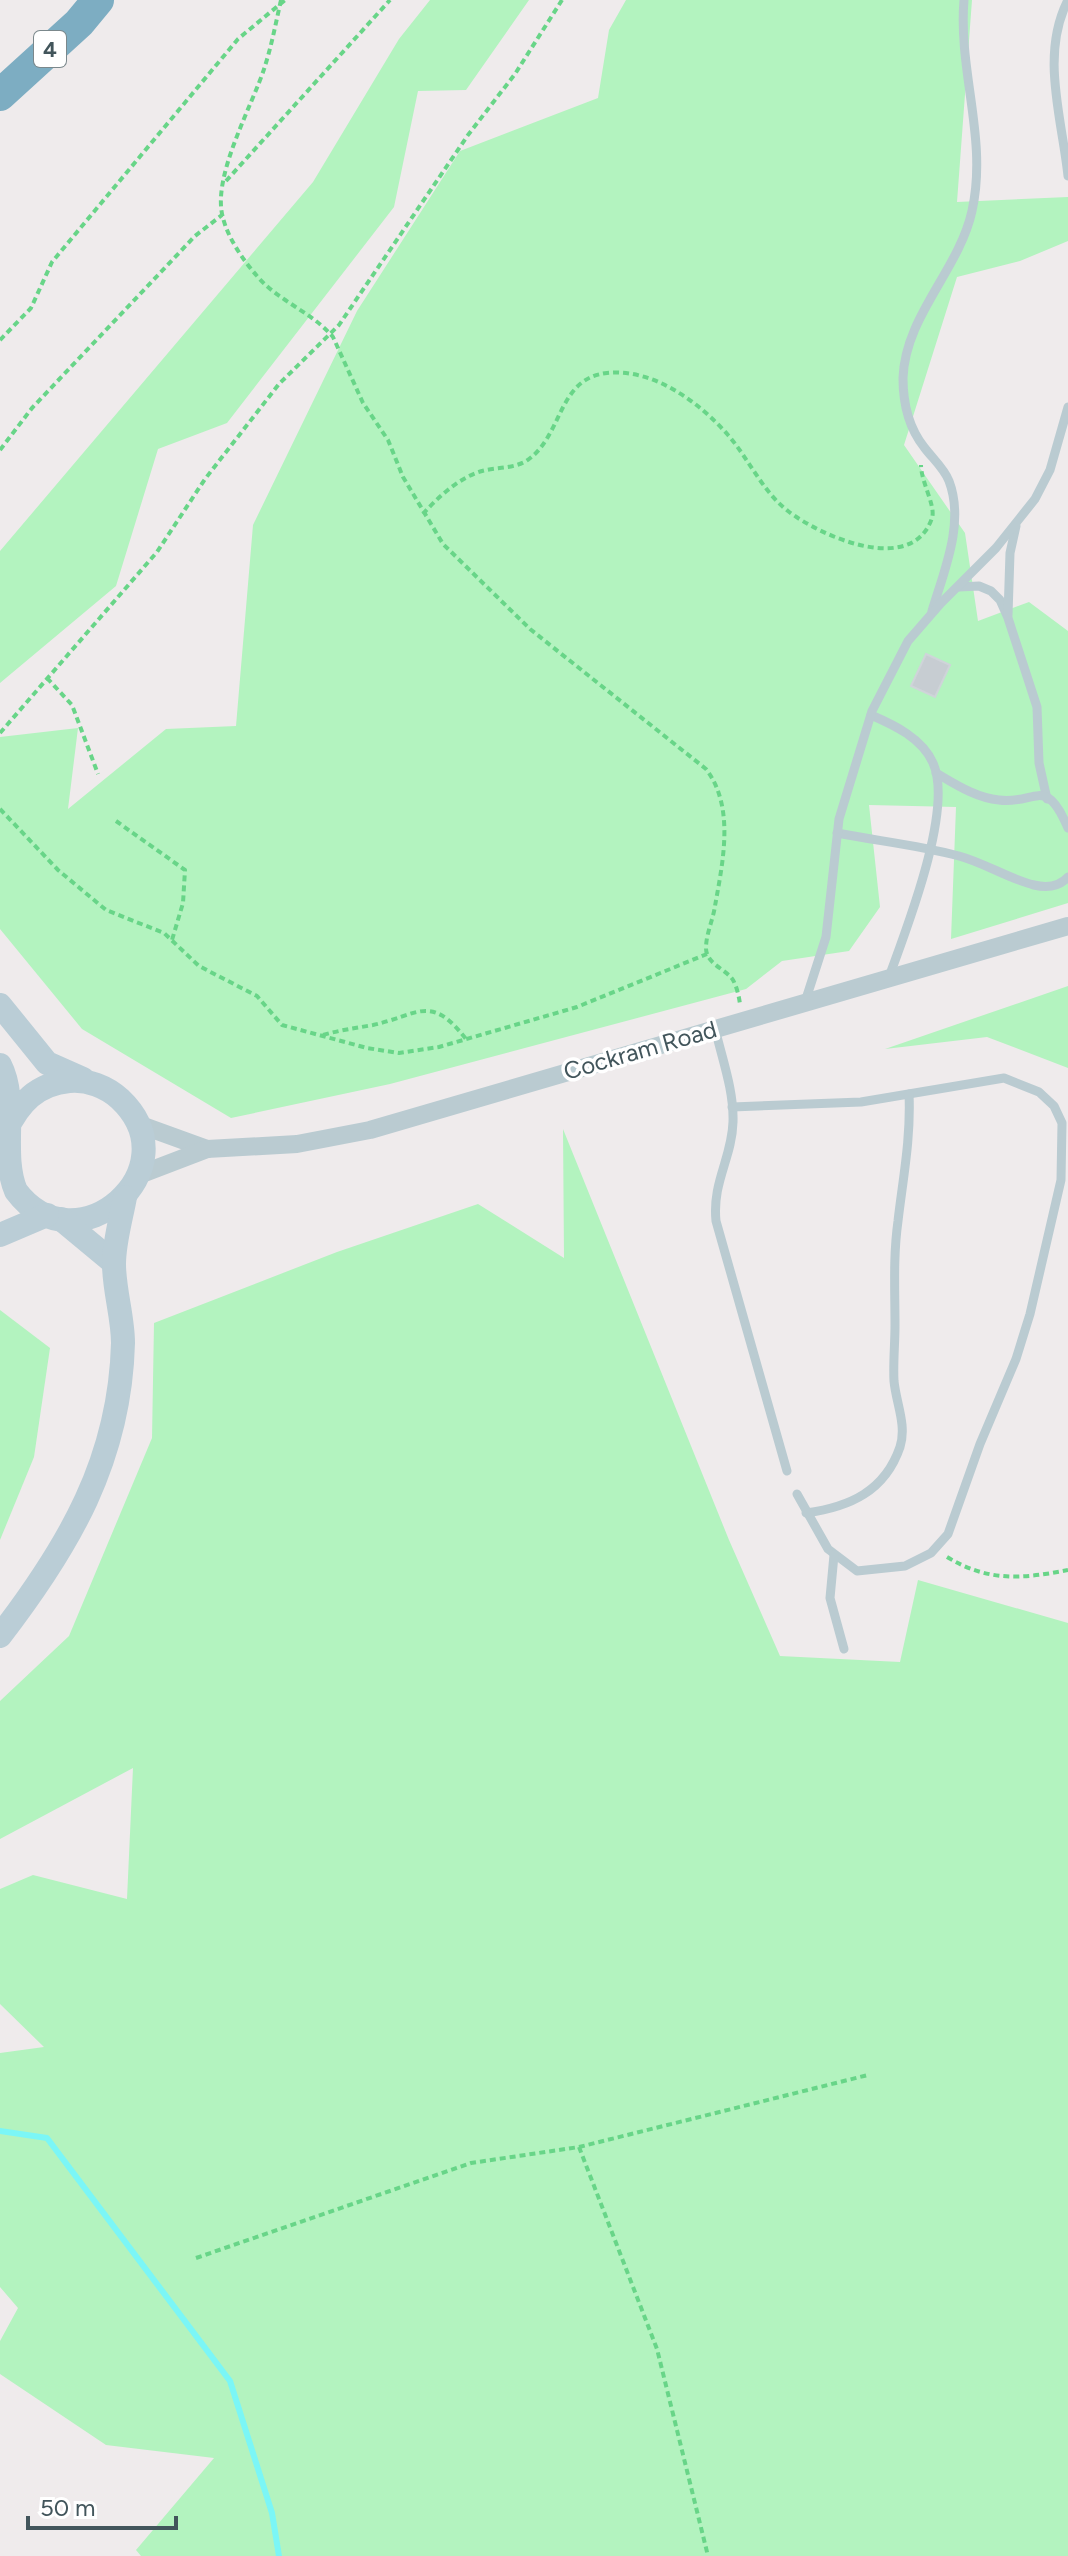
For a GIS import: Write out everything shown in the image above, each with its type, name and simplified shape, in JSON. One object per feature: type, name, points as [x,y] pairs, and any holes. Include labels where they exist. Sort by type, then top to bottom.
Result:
[{"type":"highway","name":"4","points":[[0,95],[79,23],[98,0]]},
{"type":"main road","points":[[0,1005],[47,1063],[113,1093],[138,1124],[143,1158],[139,1175],[125,1197],[106,1212],[84,1219],[54,1217],[0,1235]]},
{"type":"main road","points":[[0,1065],[6,1131],[3,1179],[114,1263]]},
{"type":"main road","points":[[6,1131],[15,1110],[31,1094],[51,1084],[73,1080],[95,1084]]},
{"type":"main road","points":[[0,1636],[49,1572],[88,1497],[114,1424],[123,1341],[114,1263],[125,1197]]},
{"type":"street","name":"Cockram Road","points":[[139,1175],[207,1149],[297,1144],[370,1130],[1068,926]]},
{"type":"street","name":"Cockram Road","points":[[138,1124],[207,1149]]},
{"type":"lane","points":[[931,613],[954,534],[954,513],[948,478],[912,429],[904,397],[912,334],[971,215],[978,162],[975,110],[964,47],[964,0]]},
{"type":"lane","points":[[1067,2],[1054,42],[1053,68],[1068,176]]},
{"type":"lane","points":[[805,1002],[826,937],[837,833],[871,715],[908,641],[1018,522],[1035,499],[1050,470],[1068,407]]},
{"type":"lane","points":[[1018,522],[1010,553],[1008,618],[1011,636],[1033,687],[1039,763],[1047,799]]},
{"type":"lane","points":[[957,587],[979,586],[991,591],[1000,600],[1008,618]]},
{"type":"lane","points":[[871,715],[902,731],[924,748],[936,773],[938,799],[930,849],[889,977]]},
{"type":"lane","points":[[936,773],[961,788],[999,800],[1033,793],[1060,809],[1068,828]]},
{"type":"lane","points":[[837,833],[930,849],[982,863],[1036,886],[1051,887],[1063,883],[1068,877]]},
{"type":"lane","points":[[715,1028],[733,1124],[715,1187],[716,1221],[787,1471]]},
{"type":"lane","points":[[732,1107],[861,1102],[991,1079],[1019,1082],[1039,1092],[1054,1106],[1062,1123],[1064,1148],[1061,1180],[1016,1359],[980,1444],[956,1517],[935,1549],[905,1566],[857,1571],[834,1555],[797,1494]]},
{"type":"lane","points":[[806,1513],[831,1509],[868,1493],[882,1483],[900,1446],[903,1432],[894,1381],[893,1287],[898,1221],[910,1141],[909,1094]]},
{"type":"lane","points":[[834,1555],[830,1598],[844,1649]]},
{"type":"path","points":[[283,0],[266,62],[224,183],[222,215],[240,254],[255,274],[273,293],[330,334],[363,403],[397,456],[403,477],[443,544],[530,629],[706,769],[715,780],[723,804],[724,826],[707,954]]},
{"type":"path","points":[[224,183],[390,0]]},
{"type":"path","points":[[0,733],[157,552],[212,470],[279,384],[330,334],[468,135],[515,74],[562,0]]},
{"type":"path","points":[[0,340],[31,308],[52,262],[238,39],[279,7]]},
{"type":"path","points":[[0,450],[32,408],[195,236],[222,215]]},
{"type":"path","points":[[423,514],[446,492],[479,472],[516,465],[529,458],[574,386],[606,373],[648,376],[665,384],[729,435],[758,478],[791,513],[852,544],[873,549],[911,541],[920,535],[933,517],[933,509],[921,479],[924,448]]},
{"type":"path","points":[[47,678],[72,705],[98,774]]},
{"type":"path","points":[[0,809],[58,870],[106,910],[164,933],[199,966],[257,996],[282,1025],[399,1053],[420,1052],[577,1007],[707,954]]},
{"type":"path","points":[[116,821],[185,870],[183,903],[172,940]]},
{"type":"path","points":[[707,954],[733,980],[744,1020]]},
{"type":"path","points":[[321,1036],[418,1009],[443,1014],[466,1039]]},
{"type":"path","points":[[935,1549],[963,1567],[998,1578],[1019,1579],[1068,1570]]},
{"type":"path","points":[[196,2258],[471,2163],[579,2147],[868,2075]]},
{"type":"path","points":[[579,2147],[657,2349],[708,2556]]},
{"type":"green space","points":[[430,0],[529,0],[466,90],[418,91],[394,207],[227,423],[158,449],[116,586],[0,683],[0,551],[313,182],[399,39]]},
{"type":"green space","points":[[626,0],[972,0],[957,202],[1068,197],[1068,241],[1020,261],[957,277],[904,445],[965,533],[978,621],[1029,602],[1068,631],[1068,903],[951,939],[956,807],[869,805],[880,907],[849,951],[782,961],[746,989],[390,1084],[231,1118],[82,1029],[0,929],[0,737],[78,728],[68,809],[166,729],[236,726],[253,525],[357,311],[460,151],[598,98],[609,30]]},
{"type":"green space","points":[[1068,986],[1068,1068],[987,1037],[885,1049]]},
{"type":"green space","points":[[563,1129],[729,1540],[780,1656],[900,1662],[918,1580],[1068,1623],[1068,2556],[141,2556],[136,2550],[214,2458],[106,2445],[0,2374],[0,2341],[18,2308],[0,2287],[0,2053],[44,2047],[0,2004],[0,1889],[33,1875],[127,1899],[133,1768],[0,1839],[0,1701],[69,1636],[152,1438],[154,1323],[337,1252],[478,1204],[564,1258]]},
{"type":"green space","points":[[0,1310],[50,1348],[34,1457],[0,1540]]},
{"type":"building","points":[[926,654],[950,665],[935,697],[911,686]]},
{"type":"waterway","points":[[0,2131],[47,2138],[230,2381],[272,2513],[279,2556]]}]
